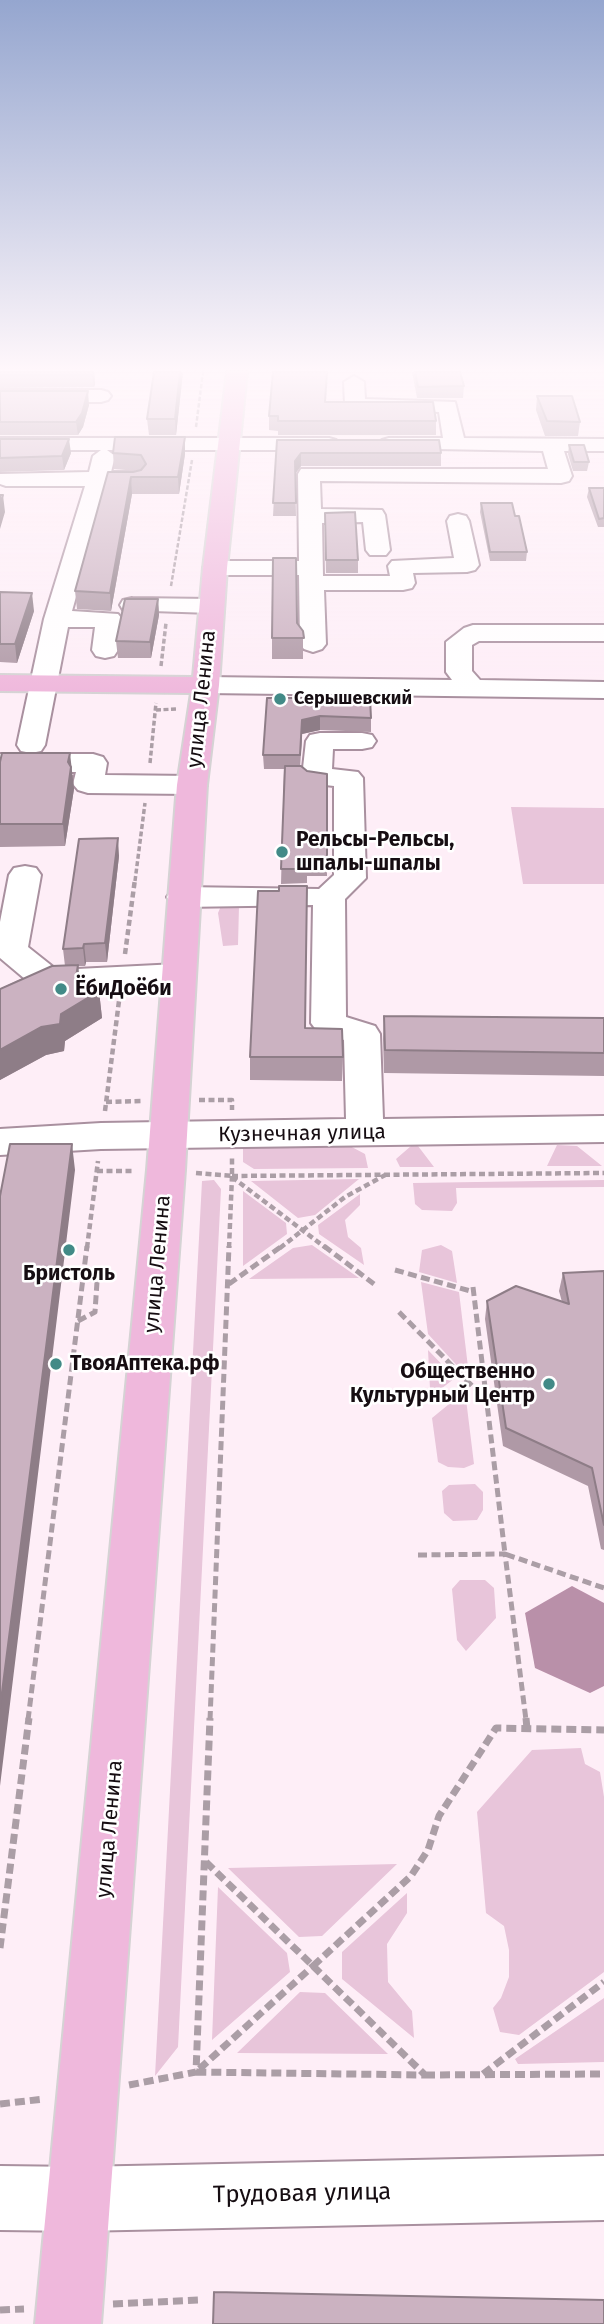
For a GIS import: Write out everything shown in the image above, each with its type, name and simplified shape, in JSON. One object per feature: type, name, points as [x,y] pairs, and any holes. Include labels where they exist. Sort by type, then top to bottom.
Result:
[{"type":"main road","name":"улица Ленина","points":[[68,2324],[169,1137],[177,975],[192,785],[206,685],[211,606],[226,480]]},
{"type":"main road","points":[[0,683],[206,685]]},
{"type":"street","points":[[31,745],[57,619],[98,480]]},
{"type":"street","points":[[309,480],[313,644]]},
{"type":"street","points":[[310,516],[374,515],[378,567]]},
{"type":"street","points":[[215,568],[311,575],[378,567],[403,583],[400,566],[467,565],[458,521]]},
{"type":"street","points":[[132,605],[211,606]]},
{"type":"street","points":[[57,619],[109,619],[105,650]]},
{"type":"street","points":[[472,688],[459,673],[459,642],[473,633],[604,633]]},
{"type":"street","points":[[206,685],[604,690]]},
{"type":"street","points":[[183,897],[329,896],[350,878],[348,778],[317,777],[320,741],[362,741]]},
{"type":"street","points":[[0,763],[93,763],[88,784],[192,785]]},
{"type":"street","points":[[25,875],[5,950],[49,981]]},
{"type":"street","points":[[329,896],[329,1023],[362,1034],[365,1133]]},
{"type":"street","points":[[0,1005],[49,981],[177,975]]},
{"type":"street","name":"Кузнечная улица","points":[[0,1142],[101,1136],[604,1129]]},
{"type":"street","name":"Трудовая улица","points":[[0,2198],[79,2199],[604,2188]]},
{"type":"path","points":[[229,1284],[345,1197],[388,1173]]},
{"type":"path","points":[[232,1176],[604,1173]]},
{"type":"path","points":[[232,1176],[374,1284]]},
{"type":"path","points":[[196,2072],[232,1176]]},
{"type":"path","points":[[396,1270],[474,1290],[527,1728]]},
{"type":"path","points":[[78,1321],[95,1312],[97,1282],[85,1271]]},
{"type":"path","points":[[399,1312],[486,1400]]},
{"type":"path","points":[[418,1555],[505,1554],[604,1588]]},
{"type":"path","points":[[196,2072],[411,1875],[428,1850],[439,1816],[496,1728],[603,1730],[604,1739]]},
{"type":"path","points":[[206,1862],[425,2075]]},
{"type":"path","points":[[483,2075],[604,1982]]},
{"type":"path","points":[[196,2072],[604,2074]]},
{"type":"shaded area","points":[[511,807],[604,808],[604,884],[523,884]]},
{"type":"shaded area","points":[[221,906],[239,906],[238,945],[223,946],[218,913]]},
{"type":"shaded area","points":[[348,1145],[365,1154],[368,1168],[254,1169],[243,1162],[243,1147]]},
{"type":"shaded area","points":[[557,1145],[577,1146],[602,1166],[547,1166]]},
{"type":"shaded area","points":[[411,1146],[418,1146],[434,1167],[400,1167],[396,1159]]},
{"type":"shaded area","points":[[359,1179],[315,1215],[298,1218],[251,1181]]},
{"type":"shaded area","points":[[214,1180],[221,1189],[178,2047],[155,2076],[202,1181]]},
{"type":"shaded area","points":[[604,1180],[604,1187],[456,1188],[457,1203],[452,1211],[422,1210],[415,1204],[413,1183]]},
{"type":"shaded area","points":[[243,1191],[286,1223],[287,1234],[243,1266]]},
{"type":"shaded area","points":[[360,1194],[360,1205],[345,1220],[348,1237],[361,1248],[364,1265],[319,1234],[318,1225]]},
{"type":"shaded area","points":[[312,1245],[359,1278],[249,1279],[293,1248]]},
{"type":"shaded area","points":[[441,1245],[452,1251],[457,1283],[419,1272],[422,1250]]},
{"type":"shaded area","points":[[421,1282],[459,1292],[468,1367],[463,1372],[428,1334]]},
{"type":"shaded area","points":[[428,1350],[455,1378],[437,1392],[430,1389]]},
{"type":"shaded area","points":[[465,1391],[474,1464],[464,1468],[448,1467],[438,1462],[432,1418]]},
{"type":"shaded area","points":[[475,1484],[483,1492],[483,1510],[477,1520],[453,1521],[444,1513],[442,1491],[449,1485]]},
{"type":"shaded area","points":[[460,1580],[485,1580],[494,1588],[496,1618],[466,1651],[457,1640],[452,1589]]},
{"type":"shaded area","points":[[572,1586],[604,1603],[604,1686],[590,1693],[535,1668],[525,1613]]},
{"type":"shaded area","points":[[581,1748],[585,1764],[600,1772],[604,1797],[604,1972],[519,2035],[500,2032],[493,2008],[501,1998],[509,1977],[509,1950],[504,1926],[486,1913],[477,1812],[532,1750]]},
{"type":"shaded area","points":[[397,1864],[322,1936],[299,1937],[228,1868]]},
{"type":"shaded area","points":[[218,1887],[287,1953],[290,1972],[212,2040]]},
{"type":"shaded area","points":[[407,1893],[407,1913],[387,1944],[388,1982],[412,2011],[414,2038],[342,1979],[342,1952]]},
{"type":"shaded area","points":[[300,1992],[325,1993],[388,2054],[237,2053]]},
{"type":"shaded area","points":[[604,1998],[604,2062],[518,2064],[515,2059]]},
{"type":"building","points":[[106,480],[130,480],[110,593],[75,591]]},
{"type":"building","points":[[274,480],[295,480],[296,503],[273,503]]},
{"type":"building","points":[[589,488],[604,488],[604,518],[599,519]]},
{"type":"building","points":[[481,503],[512,503],[515,516],[519,516],[527,552],[490,552]]},
{"type":"building","points":[[355,512],[358,560],[326,560],[325,513]]},
{"type":"building","points":[[273,558],[296,558],[297,623],[304,638],[272,638]]},
{"type":"building","points":[[0,592],[32,593],[15,644],[0,644]]},
{"type":"building","points":[[125,599],[158,599],[150,642],[116,641]]},
{"type":"building","points":[[267,698],[370,698],[371,718],[320,716],[302,720],[300,755],[263,755]]},
{"type":"building","points":[[2,753],[70,753],[68,762],[71,767],[63,824],[0,824]]},
{"type":"building","points":[[285,766],[301,766],[307,771],[327,774],[327,861],[307,861],[307,869],[281,869]]},
{"type":"building","points":[[118,838],[105,943],[63,949],[79,839]]},
{"type":"building","points":[[279,886],[307,886],[305,1028],[342,1029],[343,1057],[250,1057],[258,891],[279,891]]},
{"type":"building","points":[[78,965],[76,977],[99,991],[61,1014],[60,1024],[41,1027],[0,1050],[0,989],[52,966]]},
{"type":"building","points":[[384,1016],[604,1018],[604,1053],[385,1050]]},
{"type":"building","points":[[10,1144],[72,1144],[0,1708],[0,1196]]},
{"type":"building","name":"Общественно Культурный Центр","points":[[604,1271],[604,1525],[592,1468],[506,1428],[487,1301],[516,1286],[569,1304],[563,1273]]},
{"type":"building","points":[[214,2292],[604,2300],[604,2324],[213,2324]]},
{"type":"place","name":"Серышевский","points":[[280,699]]},
{"type":"place","name":"Рельсы-Рельсы, шпалы-шпалы","points":[[282,852]]},
{"type":"place","name":"ЁбиДоёби","points":[[61,989]]},
{"type":"place","name":"Бристоль","points":[[69,1250]]},
{"type":"place","name":"ТвояАптека.рф","points":[[56,1364]]},
{"type":"place","name":"Общественно Культурный Центр","points":[[549,1384]]}]
